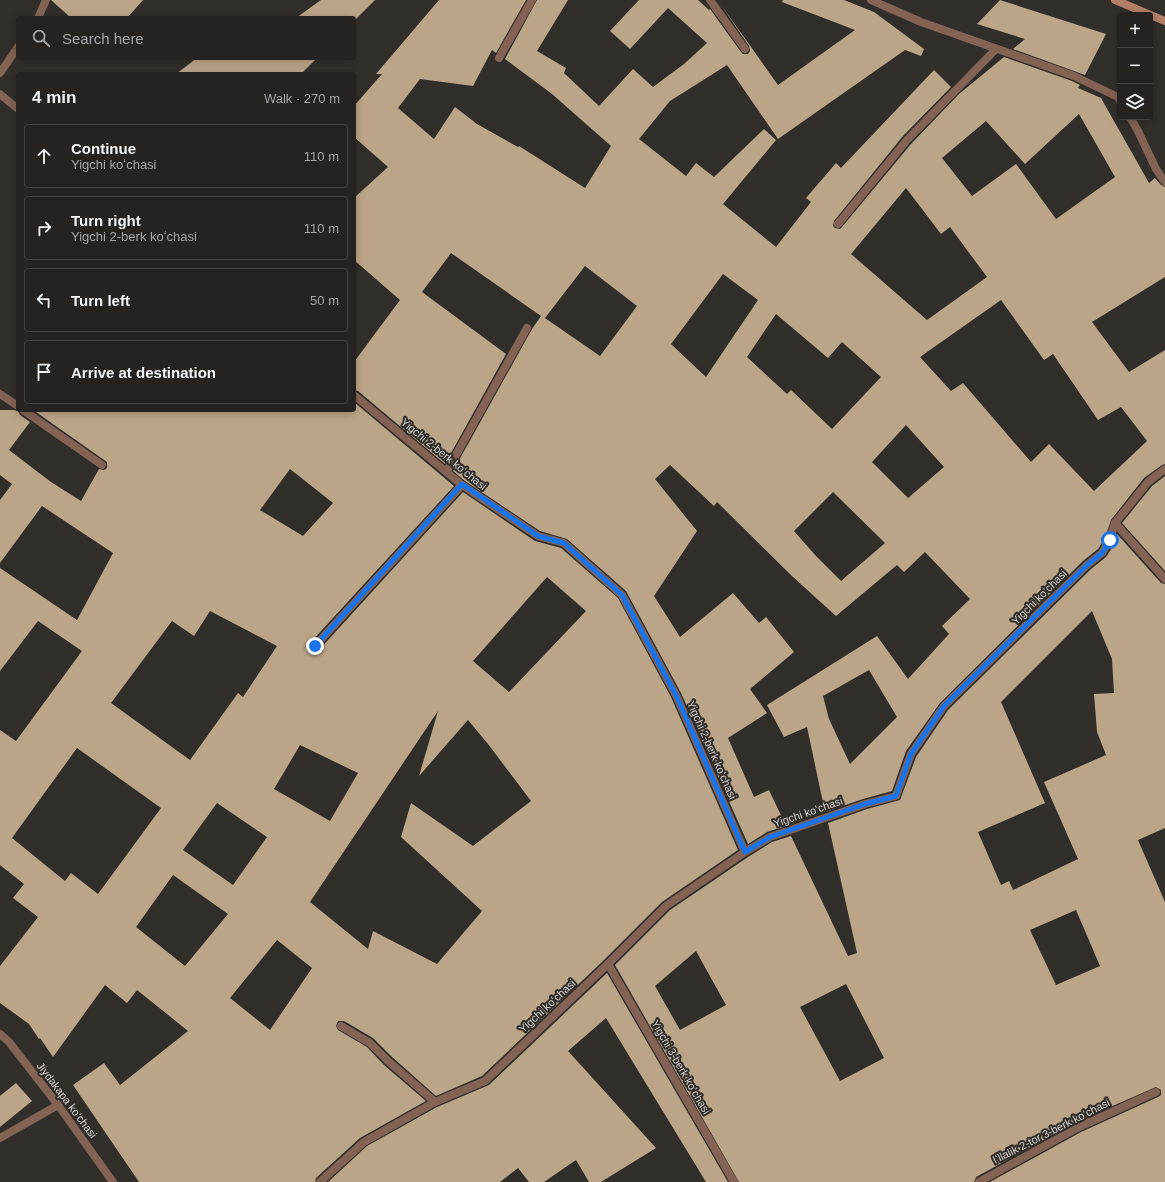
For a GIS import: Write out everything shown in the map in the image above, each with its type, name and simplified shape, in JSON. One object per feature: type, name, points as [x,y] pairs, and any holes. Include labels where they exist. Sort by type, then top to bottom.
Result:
[{"type":"main road","points":[[1115,0],[1165,21]]},
{"type":"street","points":[[39,16],[46,0]]},
{"type":"street","points":[[498,58],[532,0]]},
{"type":"street","points":[[710,0],[745,49]]},
{"type":"street","points":[[871,0],[921,22],[1074,76],[1117,97]]},
{"type":"street","points":[[838,224],[907,140],[996,49]]},
{"type":"street","points":[[0,73],[16,50]]},
{"type":"street","points":[[0,94],[16,107]]},
{"type":"street","points":[[1132,120],[1156,169],[1165,182]]},
{"type":"street","points":[[447,471],[527,328]]},
{"type":"street","points":[[0,394],[16,405]]},
{"type":"street","name":"Yigchi 2-berk koʻchasi","points":[[356,397],[462,484],[538,536],[564,543],[622,595],[676,695],[745,852]]},
{"type":"street","points":[[26,412],[102,465]]},
{"type":"street","points":[[1165,469],[1148,482],[1115,523],[1165,579]]},
{"type":"street","points":[[315,646],[462,484]]},
{"type":"street","name":"Yigchi koʻchasi","points":[[320,1182],[364,1142],[435,1102],[485,1081],[608,964],[666,906],[745,852],[770,837],[865,804],[896,796],[911,754],[944,706],[1087,565],[1102,553],[1110,540],[1115,523]]},
{"type":"street","name":"Yigchi 3-berk koʻchasi","points":[[608,964],[734,1182]]},
{"type":"street","points":[[342,1026],[370,1043],[388,1061],[435,1102]]},
{"type":"street","name":"Jiydakapa ko'chasi","points":[[0,1034],[9,1042],[58,1105],[113,1182]]},
{"type":"street","name":"Iʻllalik 2-tor 3-berk koʻchasi","points":[[979,1182],[1079,1127],[1156,1092]]},
{"type":"street","points":[[0,1138],[58,1105]]},
{"type":"building","points":[[51,0],[143,0],[129,16],[69,16]]},
{"type":"building","points":[[321,0],[375,0],[356,19],[356,16],[299,16]]},
{"type":"building","points":[[439,0],[526,0],[496,53],[492,50],[473,86],[420,79],[398,108],[434,139],[455,107],[477,124],[518,147],[519,146],[585,188],[611,146],[552,94],[505,59],[537,0],[568,0],[537,51],[566,68],[564,73],[599,106],[633,69],[653,87],[684,64],[707,43],[668,8],[630,49],[610,31],[639,0],[698,0],[709,10],[710,9],[741,52],[743,54],[748,54],[750,51],[749,46],[719,2],[778,85],[855,30],[782,2],[783,0],[844,0],[874,12],[924,49],[921,56],[905,50],[778,139],[727,65],[670,101],[639,139],[686,176],[696,163],[714,177],[764,129],[776,140],[723,204],[776,247],[811,202],[806,198],[836,163],[841,168],[934,70],[951,87],[903,136],[834,221],[833,226],[835,228],[840,229],[842,227],[911,144],[959,94],[1004,57],[1072,81],[1080,85],[1078,88],[1101,98],[1149,183],[1155,178],[1165,187],[1165,277],[1092,322],[1129,372],[1165,350],[1165,464],[1144,478],[1111,520],[1105,538],[1098,549],[1083,561],[940,703],[906,751],[892,791],[825,812],[807,727],[784,737],[767,705],[877,636],[908,679],[949,634],[942,626],[970,599],[925,552],[904,572],[897,565],[836,616],[793,577],[717,502],[714,506],[670,465],[655,479],[697,531],[654,596],[680,637],[733,593],[759,623],[766,617],[794,652],[750,689],[767,713],[728,738],[754,797],[769,790],[786,826],[767,832],[748,844],[681,693],[626,591],[567,539],[540,531],[465,481],[453,471],[532,329],[541,316],[451,253],[422,292],[506,354],[445,464],[356,390],[356,359],[400,300],[356,262],[356,196],[388,167],[356,139],[356,104],[382,74],[376,74]],"holes":[[[1079,114],[1115,177],[1056,219],[1016,164],[972,196],[942,158],[986,121],[1025,164]],[[906,188],[941,234],[950,227],[987,277],[927,320],[851,254]],[[585,266],[637,306],[600,356],[545,318]],[[723,274],[758,300],[706,377],[671,344]],[[1001,300],[1044,360],[1053,354],[1098,420],[1121,407],[1147,441],[1094,491],[1049,444],[1031,462],[963,383],[951,391],[920,357]],[[776,314],[828,358],[842,342],[881,377],[832,429],[791,390],[787,394],[747,357]],[[906,425],[944,467],[908,498],[872,462]],[[833,492],[885,543],[841,581],[794,531]],[[869,670],[897,717],[850,764],[829,719],[823,696]]]},
{"type":"building","points":[[1000,0],[1106,34],[1085,75],[1013,49],[1025,39],[977,24]]},
{"type":"building","points":[[194,60],[315,60],[303,72],[179,72]]},
{"type":"building","points":[[356,404],[454,486],[311,642],[311,650],[319,650],[463,492],[535,541],[561,548],[618,598],[671,697],[738,850],[662,902],[604,960],[482,1076],[436,1096],[373,1038],[344,1021],[338,1021],[336,1026],[338,1030],[367,1047],[384,1065],[426,1101],[360,1138],[316,1178],[315,1182],[139,1182],[73,1085],[104,1063],[120,1085],[188,1031],[137,990],[127,1003],[105,985],[53,1057],[29,1024],[0,1003],[0,966],[38,917],[13,898],[24,884],[0,865],[0,730],[16,741],[82,651],[38,621],[0,671],[0,568],[77,620],[113,553],[42,506],[0,563],[0,500],[12,484],[0,475],[0,410],[16,410],[30,422],[9,450],[51,482],[81,501],[99,469],[104,470],[107,468],[107,462],[36,412],[356,412]],"holes":[[[290,469],[333,503],[303,536],[260,510]],[[547,577],[586,611],[509,692],[473,661]],[[210,611],[277,646],[243,697],[238,693],[190,760],[111,703],[172,621],[194,636]],[[438,711],[419,776],[468,720],[531,801],[473,846],[411,803],[401,837],[482,911],[437,964],[373,931],[368,949],[310,902]],[[300,745],[358,773],[330,821],[274,789]],[[77,748],[161,808],[98,894],[71,873],[65,881],[12,838]],[[217,803],[267,837],[233,885],[183,850]],[[173,875],[228,914],[185,966],[136,927]],[[277,940],[312,968],[270,1030],[230,998]]]},
{"type":"building","points":[[1165,476],[1165,571],[1122,523],[1152,486]]},
{"type":"building","points":[[1117,534],[1161,583],[1165,584],[1165,828],[1138,840],[1165,902],[1165,1182],[990,1182],[1081,1132],[1158,1097],[1161,1095],[1161,1090],[1156,1087],[1076,1122],[976,1177],[974,1182],[739,1182],[615,965],[670,910],[772,842],[791,836],[848,956],[857,953],[828,823],[867,809],[900,800],[916,757],[948,710],[1091,569],[1106,557],[1115,543]],"holes":[[[1092,611],[1112,659],[1114,693],[1094,694],[1097,732],[1106,755],[1044,782],[1078,859],[1013,890],[1009,881],[1001,885],[978,832],[1045,803],[1001,702]],[[1076,910],[1100,966],[1056,985],[1030,930]],[[696,951],[726,1005],[680,1030],[655,986]],[[846,984],[884,1058],[840,1081],[800,1007]]]},
{"type":"building","points":[[607,973],[728,1182],[706,1182],[606,1018],[568,1051],[656,1148],[601,1182],[589,1182],[576,1160],[544,1182],[529,1182],[518,1168],[500,1182],[328,1182],[367,1146],[437,1107],[489,1085]]},
{"type":"building","points":[[16,1083],[32,1101],[0,1127],[0,1096]]},
{"type":"route","points":[[315,646],[462,484],[538,536],[564,543],[622,595],[676,695],[745,852],[770,837],[865,804],[896,796],[911,754],[944,706],[1087,565],[1102,553],[1110,540]]}]
